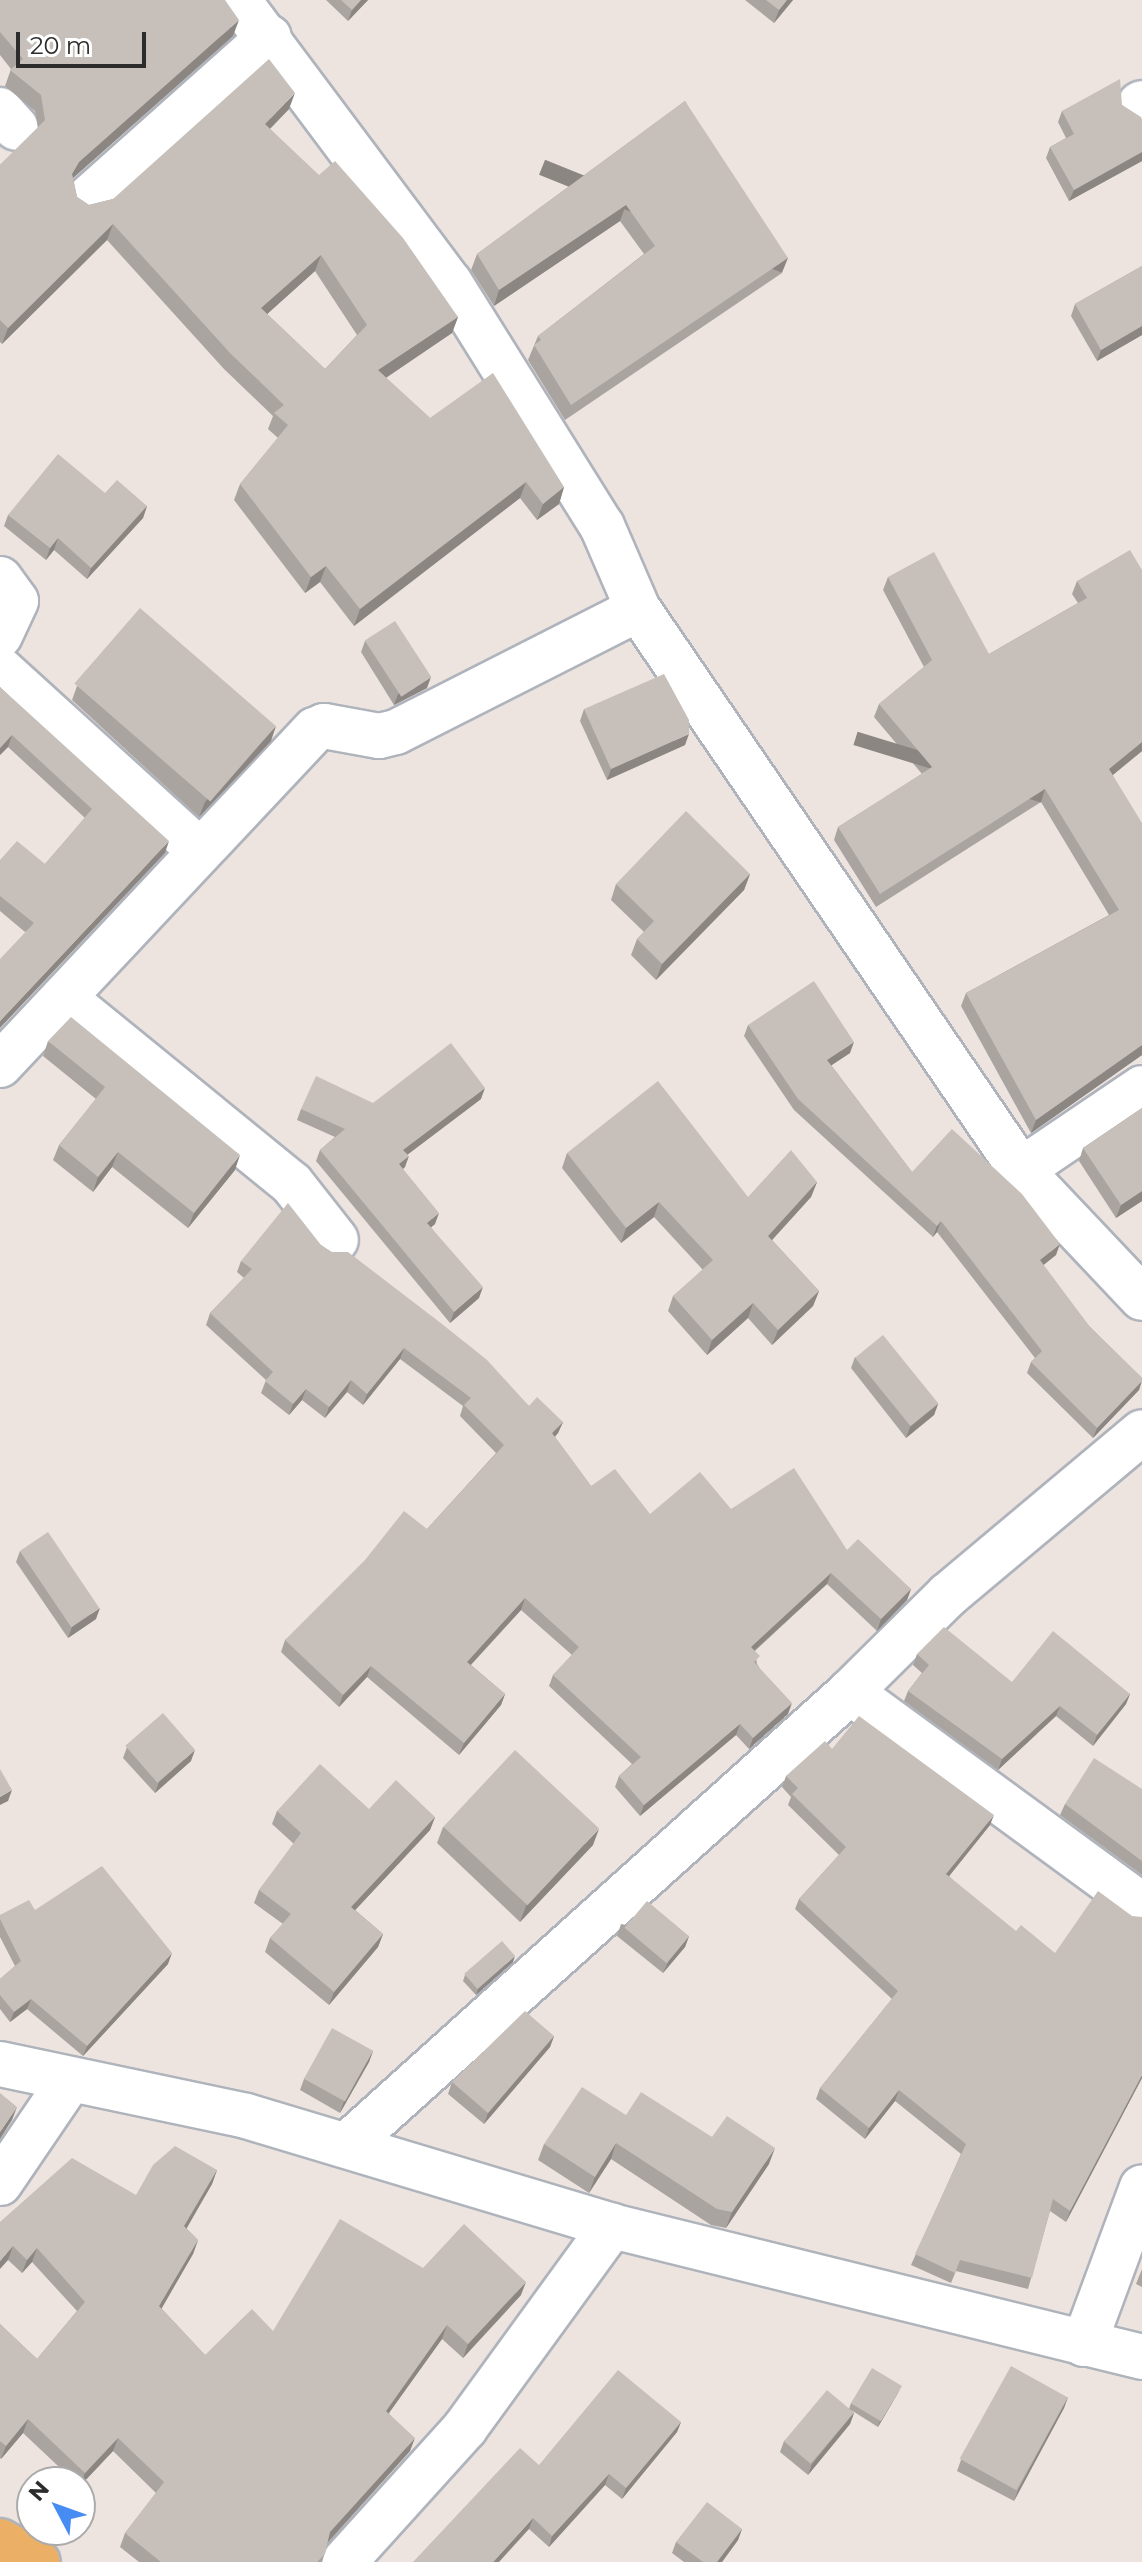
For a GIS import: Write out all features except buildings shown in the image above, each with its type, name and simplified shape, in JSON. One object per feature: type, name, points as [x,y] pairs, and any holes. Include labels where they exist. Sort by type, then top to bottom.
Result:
[{"type":"main road","points":[[0,2541],[38,2562]]},
{"type":"street","points":[[238,0],[269,37],[450,283],[602,526],[638,609],[1021,1170],[1142,1298]]},
{"type":"street","points":[[90,197],[269,37]]},
{"type":"street","points":[[0,579],[16,601],[0,636]]},
{"type":"street","points":[[0,1065],[315,730],[324,726],[379,736],[396,732],[638,609]]},
{"type":"street","points":[[0,669],[199,850]]},
{"type":"street","points":[[64,998],[292,1184],[336,1240]]},
{"type":"street","points":[[1021,1170],[1142,1088]]},
{"type":"street","points":[[349,2143],[850,1692],[948,1595],[1142,1432]]},
{"type":"street","points":[[850,1692],[1142,1906]]},
{"type":"street","points":[[0,2064],[68,2083],[246,2116],[349,2143],[612,2226],[1142,2357]]},
{"type":"street","points":[[0,2183],[68,2083]]},
{"type":"street","points":[[1084,2344],[1142,2187]]},
{"type":"street","points":[[344,2562],[465,2428],[612,2226]]}]
